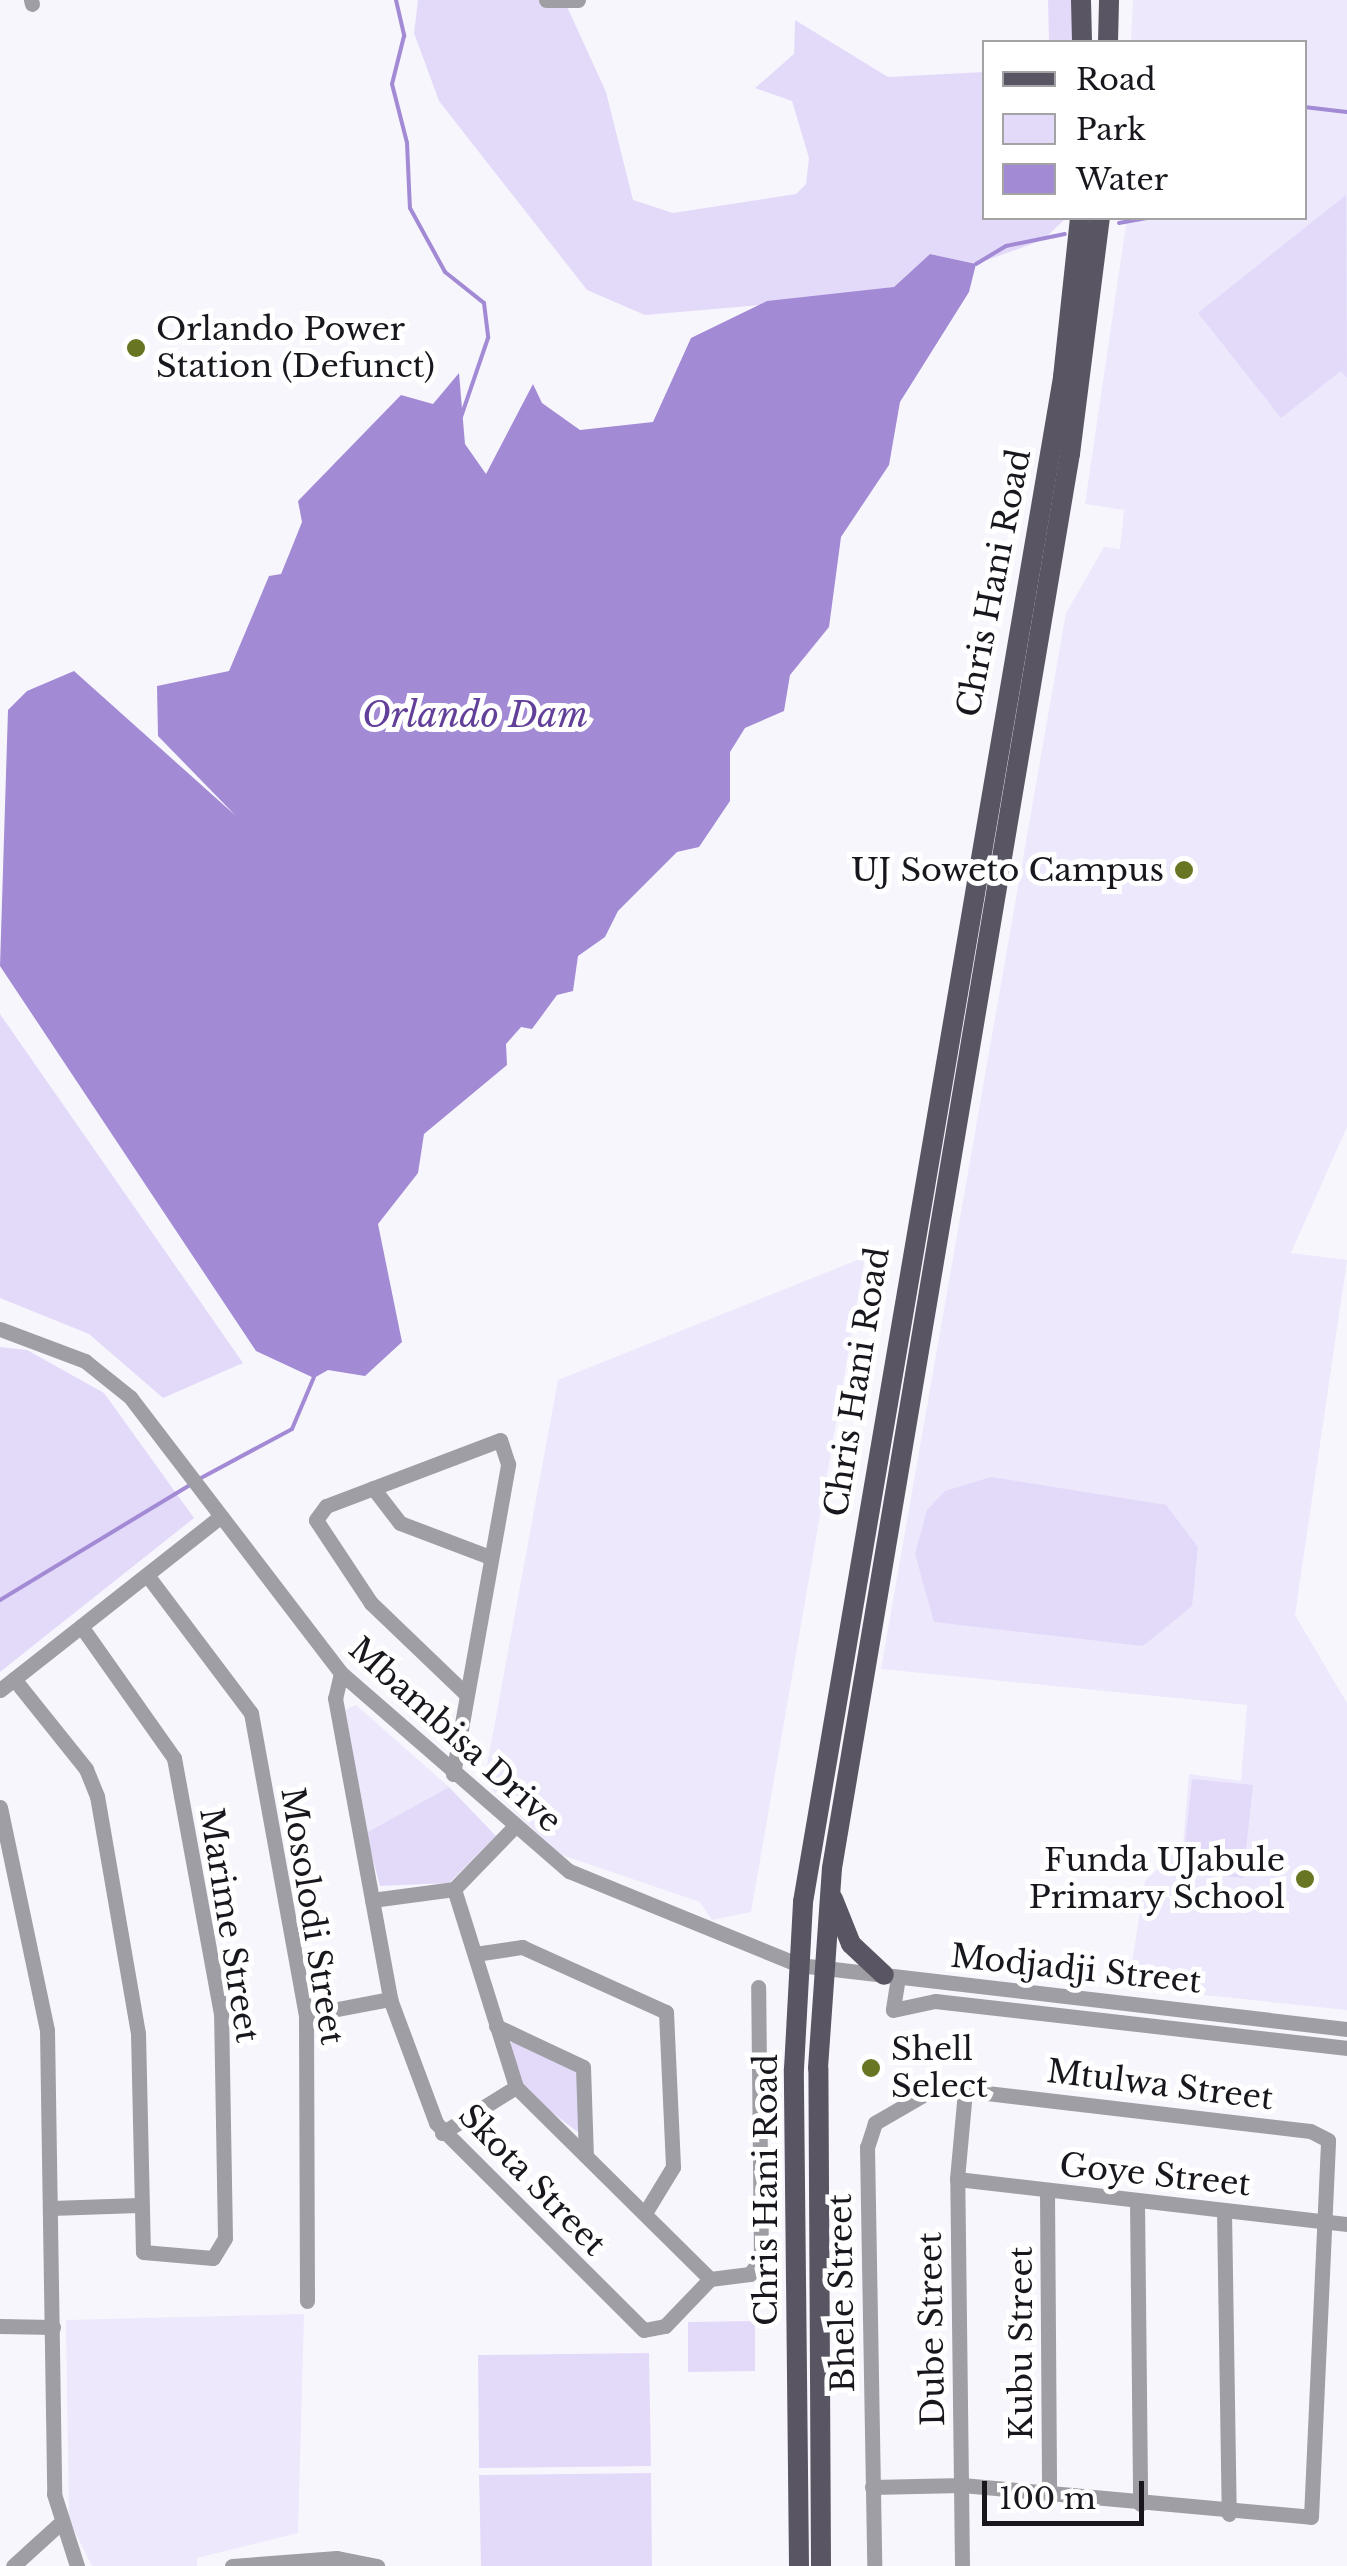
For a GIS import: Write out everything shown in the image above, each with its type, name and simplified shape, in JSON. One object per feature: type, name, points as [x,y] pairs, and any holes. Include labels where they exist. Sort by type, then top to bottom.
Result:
[{"type":"main road","points":[[1081,0],[1082,40]]},
{"type":"main road","points":[[1108,40],[1109,0]]},
{"type":"main road","name":"Chris Hani Road","points":[[799,2566],[799,1965],[819,1791],[1005,682],[1063,377],[1080,220]]},
{"type":"main road","name":"Chris Hani Road","points":[[821,2566],[821,1968],[830,1887],[1032,686],[1100,220]]},
{"type":"main road","points":[[1005,682],[1032,686]]},
{"type":"main road","points":[[830,1887],[843,1932],[891,1976]]},
{"type":"street","points":[[546,0],[578,0]]},
{"type":"street","name":"Mbambisa Drive","points":[[0,1329],[85,1361],[150,1420],[341,1673],[514,1828],[568,1870],[799,1965]]},
{"type":"street","points":[[453,1774],[490,1557],[504,1442],[326,1506],[316,1526],[372,1603],[466,1694]]},
{"type":"street","points":[[373,1488],[391,1517],[430,1537],[490,1557]]},
{"type":"street","points":[[0,1690],[221,1516]]},
{"type":"street","points":[[423,1553],[430,1537]]},
{"type":"street","name":"Mosolodi Street","points":[[147,1575],[248,1704],[306,2015],[307,2301]]},
{"type":"street","name":"Marime Street","points":[[81,1626],[168,1740],[219,2000],[224,2249],[213,2258],[150,2258],[140,2205]]},
{"type":"street","name":"Skota Street","points":[[341,1673],[335,1698],[390,1999],[442,2133],[644,2330],[665,2326],[710,2279]]},
{"type":"street","points":[[14,1678],[86,1768],[96,1796],[138,2033],[140,2205],[51,2208]]},
{"type":"street","points":[[0,1806],[46,2013],[58,2525],[77,2566]]},
{"type":"street","points":[[372,1900],[454,1889],[514,1828]]},
{"type":"street","points":[[454,1889],[516,2087],[710,2279],[750,2274],[761,2258],[758,1987]]},
{"type":"street","points":[[475,1954],[522,1947],[666,2012],[673,2167],[645,2213]]},
{"type":"street","name":"Modjadji Street","points":[[799,1965],[1347,2029]]},
{"type":"street","points":[[891,1976],[893,2010],[935,2002],[1347,2048]]},
{"type":"street","points":[[306,2015],[390,1999]]},
{"type":"street","points":[[1301,2040],[1303,2022]]},
{"type":"street","points":[[496,2026],[584,2067],[586,2156]]},
{"type":"street","points":[[442,2133],[516,2087]]},
{"type":"street","name":"Bhele Street","points":[[874,2566],[868,2134],[927,2089],[965,2091]]},
{"type":"street","name":"Mtulwa Street","points":[[965,2091],[1310,2131],[1328,2140],[1332,2157],[1330,2222]]},
{"type":"street","name":"Dube Street","points":[[962,2566],[957,2179],[965,2091]]},
{"type":"street","name":"Goye Street","points":[[957,2179],[1347,2224]]},
{"type":"street","name":"Kubu Street","points":[[1047,2192],[1049,2494]]},
{"type":"street","points":[[1137,2201],[1140,2504]]},
{"type":"street","points":[[1224,2210],[1228,2514]]},
{"type":"street","points":[[872,2487],[962,2485],[1293,2520],[1319,2504],[1330,2222]]},
{"type":"street","points":[[0,2326],[53,2328]]},
{"type":"street","points":[[13,2566],[58,2525]]},
{"type":"street","points":[[232,2566],[336,2558],[377,2566]]},
{"type":"shaded area","name":"UJ Soweto Campus","points":[[1133,0],[1347,0],[1347,1127],[1291,1253],[1347,1260],[1295,1615],[1347,1703],[1347,2010],[1128,1987],[1145,1881],[1183,1845],[1189,1774],[1241,1781],[1247,1705],[881,1669],[1066,613],[1104,547],[1120,549],[1124,510],[1085,504],[1127,220],[1307,220],[1307,40],[1131,40]]},
{"type":"shaded area","points":[[865,1257],[751,1912],[712,1920],[700,1902],[559,1854],[484,1782],[558,1380]]},
{"type":"shaded area","points":[[356,1705],[449,1787],[366,1833],[345,1710]]},
{"type":"shaded area","points":[[304,2314],[298,2533],[197,2558],[197,2566],[92,2566],[69,2520],[66,2320]]},
{"type":"green space","points":[[418,0],[564,0],[606,92],[633,200],[673,213],[796,194],[806,184],[809,158],[792,101],[755,88],[794,54],[795,20],[888,77],[982,72],[982,220],[1064,220],[1043,240],[976,264],[930,254],[894,287],[844,298],[645,315],[587,290],[439,101],[414,33]]},
{"type":"green space","points":[[1048,0],[1078,0],[1081,40],[1049,40]]},
{"type":"green space","points":[[1346,195],[1347,378],[1341,371],[1281,418],[1198,313]]},
{"type":"green space","points":[[0,1014],[243,1363],[163,1398],[89,1334],[0,1298]]},
{"type":"green space","points":[[0,1347],[27,1350],[104,1393],[194,1518],[0,1672]]},
{"type":"green space","points":[[991,1477],[1166,1505],[1198,1547],[1192,1606],[1143,1646],[934,1622],[915,1554],[927,1510],[945,1491]]},
{"type":"green space","points":[[1192,1779],[1253,1785],[1243,1878],[1182,1872]]},
{"type":"green space","points":[[449,1787],[496,1836],[449,1883],[380,1886],[366,1833]]},
{"type":"green space","points":[[514,2041],[579,2069],[579,2133],[525,2092],[508,2045]]},
{"type":"green space","points":[[755,2321],[755,2371],[688,2372],[688,2322]]},
{"type":"green space","points":[[649,2353],[651,2466],[479,2468],[478,2355]]},
{"type":"green space","points":[[651,2473],[652,2566],[481,2566],[479,2475]]},
{"type":"water","name":"Orlando Dam","points":[[930,254],[976,264],[969,292],[900,402],[889,465],[841,537],[829,627],[790,675],[784,711],[745,728],[730,752],[730,801],[699,847],[677,852],[618,911],[605,937],[578,956],[573,991],[557,995],[532,1029],[521,1027],[506,1044],[507,1065],[424,1134],[418,1173],[378,1224],[402,1342],[365,1376],[328,1370],[314,1378],[256,1351],[0,966],[8,710],[27,691],[74,671],[236,816],[158,736],[157,686],[229,671],[269,576],[281,574],[290,552],[302,522],[298,501],[401,395],[433,404],[459,373],[465,444],[486,474],[533,384],[542,403],[580,430],[653,422],[691,338],[767,301],[894,287]]},
{"type":"waterway","points":[[396,0],[404,36],[392,84],[407,143],[410,208],[445,272],[484,303],[488,338],[461,417]]},
{"type":"waterway","points":[[1307,107],[1347,112]]},
{"type":"waterway","points":[[1119,223],[1136,220]]},
{"type":"waterway","points":[[976,264],[1006,246],[1065,234]]},
{"type":"waterway","points":[[201,1478],[292,1429],[314,1377]]},
{"type":"waterway","points":[[0,1600],[193,1483]]},
{"type":"place","name":"Orlando Power Station (Defunct)","points":[[136,348]]},
{"type":"place","name":"UJ Soweto Campus","points":[[1184,870]]},
{"type":"place","name":"Funda UJabule Primary School","points":[[1305,1879]]},
{"type":"place","name":"Shell Select","points":[[871,2068]]}]
